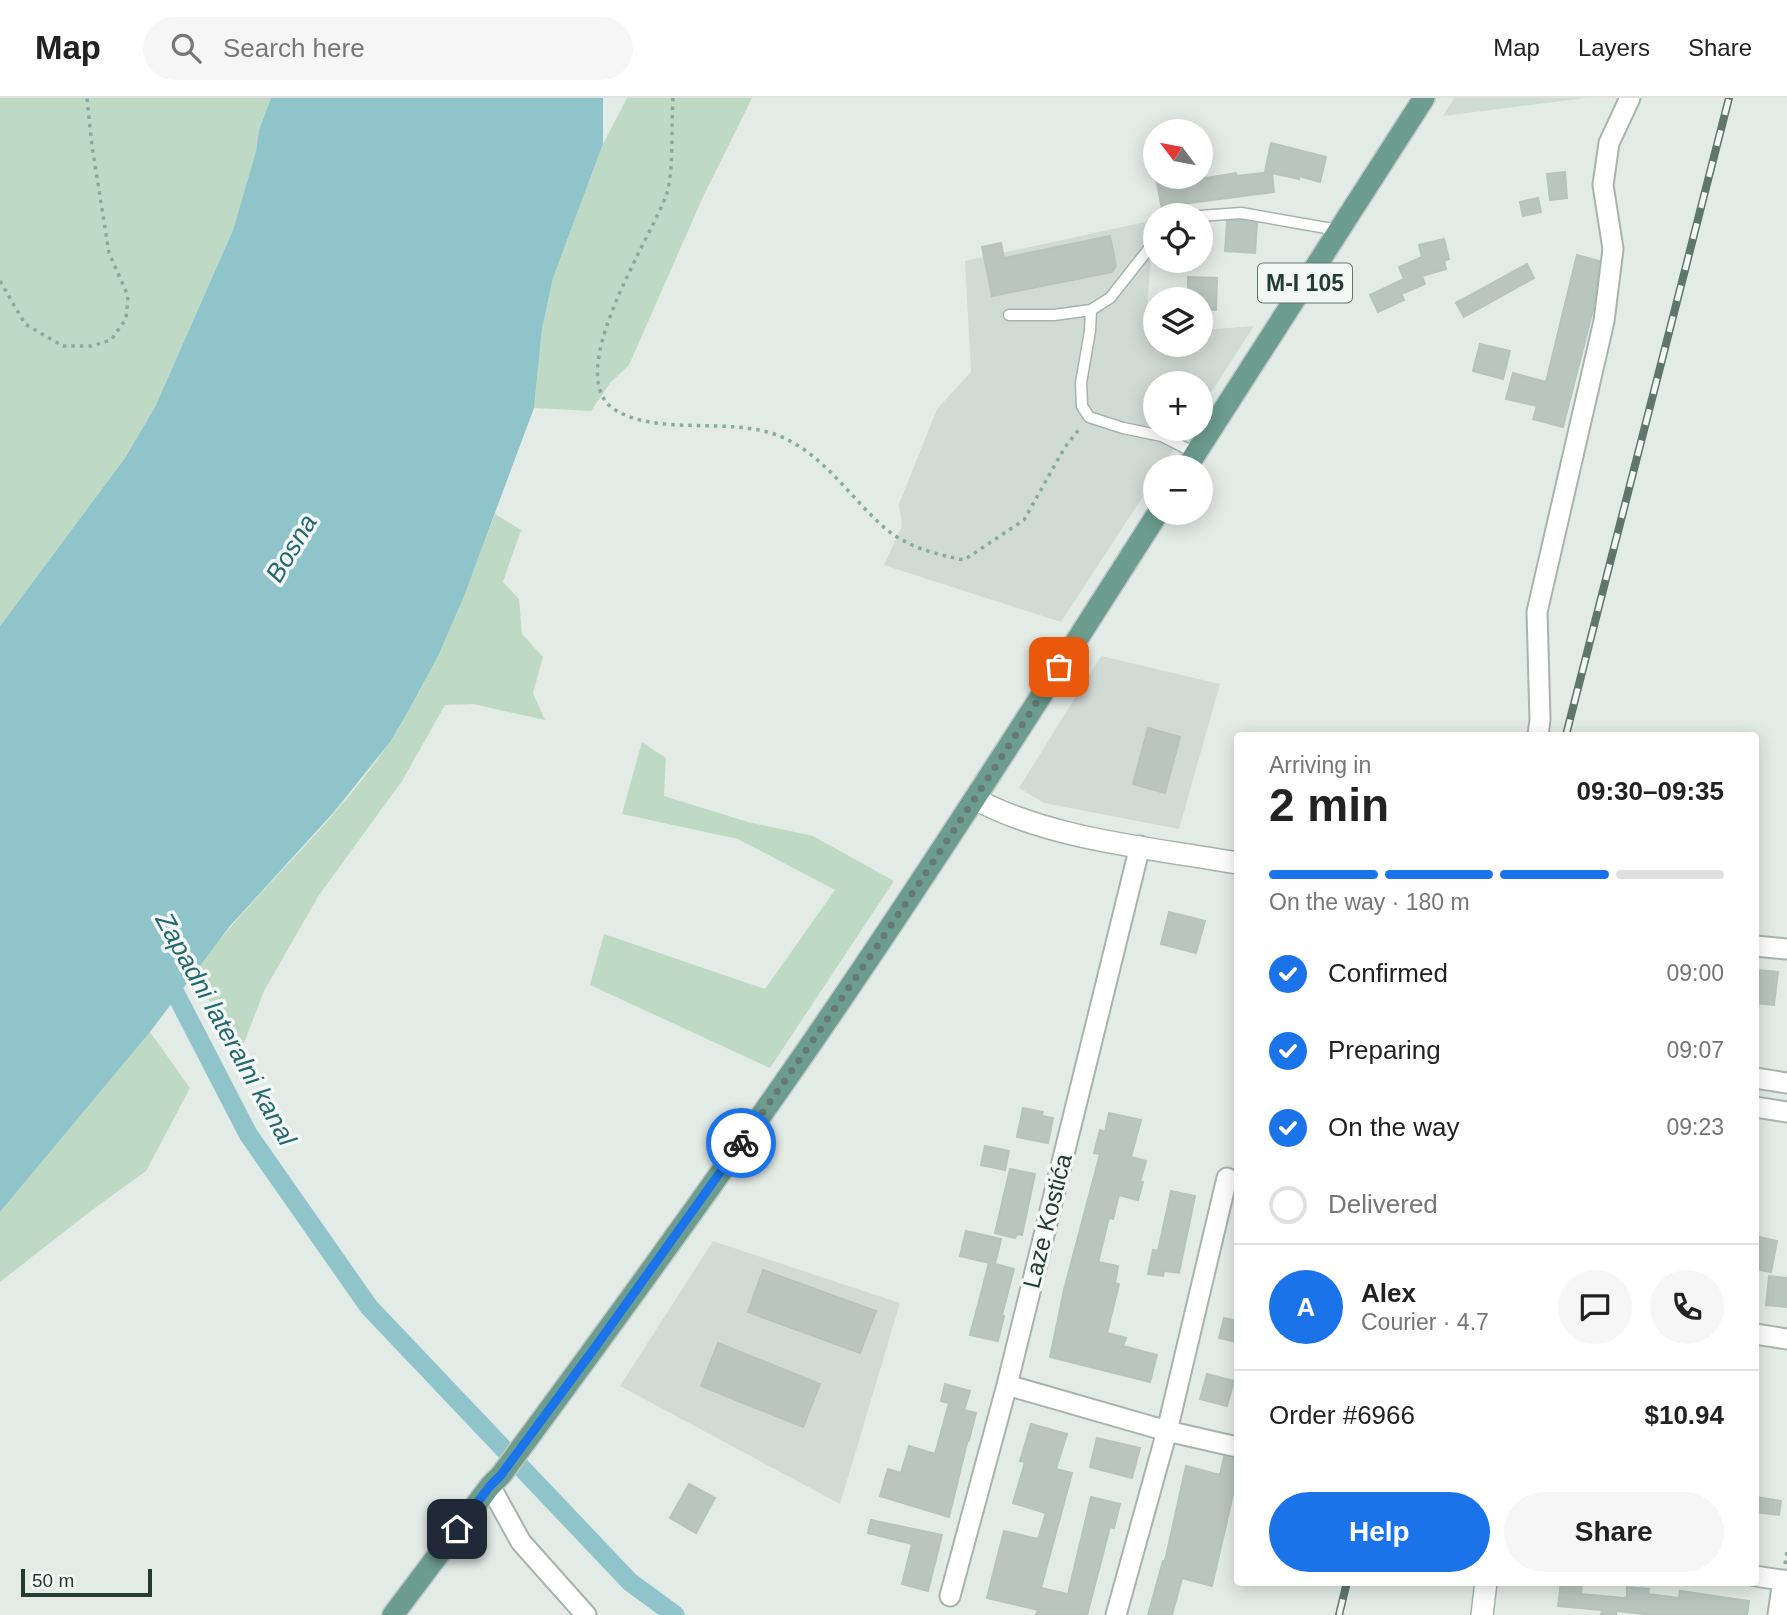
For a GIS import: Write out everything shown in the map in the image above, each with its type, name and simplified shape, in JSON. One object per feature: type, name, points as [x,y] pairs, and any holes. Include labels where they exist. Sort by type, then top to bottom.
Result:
[{"type":"main road","name":"M-I 105","points":[[1194,455],[1424,98]]},
{"type":"main road","points":[[393,1615],[525,1443],[794,1068],[975,799],[1150,525]]},
{"type":"street","points":[[1538,732],[1536,612],[1604,321],[1613,249],[1603,185],[1609,143],[1630,98]]},
{"type":"street","points":[[975,799],[1023,821],[1058,831],[1234,862]]},
{"type":"street","name":"Laze Kostića","points":[[950,1596],[1007,1385],[1140,846]]},
{"type":"street","points":[[1759,946],[1787,950]]},
{"type":"street","points":[[1759,1079],[1787,1083]]},
{"type":"street","points":[[1759,1108],[1787,1112]]},
{"type":"street","points":[[1116,1615],[1167,1432],[1227,1178]]},
{"type":"street","points":[[1759,1335],[1787,1339]]},
{"type":"street","points":[[1007,1385],[1167,1432],[1234,1446]]},
{"type":"street","points":[[496,1481],[521,1542],[586,1615]]},
{"type":"street","points":[[1759,1577],[1785,1580],[1778,1615]]},
{"type":"street","points":[[1482,1615],[1486,1586]]},
{"type":"lane","points":[[1213,215],[1241,213],[1339,230]]},
{"type":"lane","points":[[1009,315],[1054,315],[1091,310],[1110,298],[1143,256]]},
{"type":"lane","points":[[1091,310],[1090,331],[1080,383],[1082,406],[1089,417],[1162,436],[1185,455]]},
{"type":"path","points":[[0,281],[24,324],[63,346],[91,346],[111,340],[126,319],[128,296],[109,253],[87,98]]},
{"type":"path","points":[[673,98],[668,191],[623,284],[598,359],[598,380],[603,397],[615,410],[653,422],[750,429],[781,436],[827,467],[887,530],[921,550],[964,560],[1024,520],[1065,447],[1089,417]]},
{"type":"shaded area","points":[[1454,98],[1586,98],[1443,116]]},
{"type":"shaded area","points":[[1143,222],[1143,273],[1150,273],[1149,287],[1143,287],[1143,357],[1213,357],[1213,329],[1254,326],[1213,389],[1213,371],[1143,371],[1143,441],[1179,441],[1170,455],[1143,455],[1143,496],[1061,622],[884,565],[902,526],[899,504],[937,409],[971,372],[965,261]]},
{"type":"shaded area","points":[[1101,656],[1220,684],[1179,829],[1044,803],[1019,788]]},
{"type":"shaded area","points":[[713,1241],[900,1303],[840,1504],[620,1386]]},
{"type":"green space","points":[[0,98],[271,98],[259,130],[256,151],[233,230],[155,407],[125,458],[0,626]]},
{"type":"green space","points":[[627,98],[752,98],[703,197],[629,365],[610,383],[591,411],[534,408],[542,329],[553,278],[603,144]]},
{"type":"green space","points":[[495,514],[521,530],[503,582],[519,599],[522,634],[543,657],[533,693],[545,720],[473,704],[445,705],[402,781],[319,895],[264,991],[239,1056],[211,1003],[192,975],[241,915],[344,801],[391,740],[436,658]]},
{"type":"green space","points":[[642,742],[666,758],[664,796],[748,822],[813,836],[894,881],[770,1068],[590,985],[604,934],[765,989],[835,890],[738,839],[622,814]]},
{"type":"green space","points":[[150,1032],[190,1088],[146,1171],[0,1282],[0,1212]]},
{"type":"water","name":"Bosna","points":[[271,98],[603,98],[603,144],[553,278],[542,329],[534,408],[464,596],[438,656],[408,712],[390,742],[334,812],[230,926],[150,1032],[0,1212],[0,626],[125,458],[155,407],[233,230],[256,151],[259,130]]},
{"type":"building","points":[[1271,143],[1326,157],[1320,182],[1272,173],[1274,192],[1189,203],[1161,203],[1158,189],[1213,189],[1213,177],[1271,172],[1265,171]]},
{"type":"building","points":[[1565,172],[1567,198],[1550,200],[1547,174]]},
{"type":"building","points":[[1538,198],[1541,212],[1523,216],[1520,202]]},
{"type":"building","points":[[1227,221],[1257,223],[1255,253],[1225,251]]},
{"type":"building","points":[[1110,236],[1116,266],[1112,272],[992,296],[982,247],[1001,243],[1004,258]]},
{"type":"building","points":[[1444,239],[1449,259],[1444,261],[1446,269],[1422,276],[1425,284],[1401,294],[1404,300],[1378,312],[1370,295],[1404,279],[1399,267],[1422,257],[1419,245]]},
{"type":"building","points":[[1577,255],[1599,261],[1594,306],[1563,427],[1533,419],[1537,406],[1506,399],[1513,373],[1546,382]]},
{"type":"building","points":[[1527,264],[1534,278],[1464,317],[1456,303]]},
{"type":"building","points":[[1188,277],[1217,278],[1216,310],[1213,310],[1213,287],[1188,287]]},
{"type":"building","points":[[1480,344],[1510,351],[1503,379],[1473,371]]},
{"type":"building","points":[[1148,728],[1180,737],[1165,793],[1133,784]]},
{"type":"building","points":[[1169,912],[1205,921],[1196,953],[1161,944]]},
{"type":"building","points":[[1759,970],[1778,972],[1774,1005],[1759,1003]]},
{"type":"building","points":[[1023,1108],[1043,1112],[1042,1116],[1053,1118],[1048,1143],[1017,1137]]},
{"type":"building","points":[[1109,1113],[1141,1120],[1131,1157],[1146,1161],[1138,1200],[1119,1195],[1113,1219],[1109,1218],[1098,1262],[1118,1266],[1115,1283],[1119,1284],[1107,1333],[1126,1338],[1123,1346],[1157,1355],[1150,1382],[1050,1357],[1064,1290],[1100,1154],[1094,1153],[1100,1130],[1105,1132]]},
{"type":"building","points":[[985,1146],[1009,1151],[1005,1170],[981,1165]]},
{"type":"building","points":[[1010,1169],[1035,1174],[1022,1235],[1017,1234],[1015,1238],[995,1233]]},
{"type":"building","points":[[1171,1191],[1195,1196],[1179,1273],[1164,1271],[1163,1276],[1148,1274],[1153,1250],[1158,1251]]},
{"type":"building","points":[[966,1231],[1001,1239],[995,1264],[1014,1269],[998,1341],[970,1335],[989,1263],[960,1256]]},
{"type":"building","points":[[1759,1237],[1777,1241],[1771,1272],[1759,1270]]},
{"type":"building","points":[[763,1270],[876,1311],[860,1353],[748,1312]]},
{"type":"building","points":[[1769,1276],[1787,1278],[1787,1307],[1766,1305]]},
{"type":"building","points":[[1224,1318],[1234,1320],[1234,1341],[1219,1338]]},
{"type":"building","points":[[718,1343],[820,1384],[803,1427],[701,1386]]},
{"type":"building","points":[[1207,1374],[1234,1381],[1227,1406],[1200,1399]]},
{"type":"building","points":[[945,1384],[970,1391],[964,1410],[976,1413],[949,1517],[880,1496],[888,1469],[901,1473],[909,1446],[935,1454],[949,1403],[941,1401]]},
{"type":"building","points":[[1031,1424],[1067,1434],[1056,1469],[1072,1473],[1041,1588],[1068,1594],[1091,1497],[1120,1504],[1114,1528],[1110,1527],[1087,1615],[1036,1615],[1038,1610],[987,1598],[1004,1531],[1038,1539],[1046,1513],[1013,1503],[1025,1462],[1020,1461]]},
{"type":"building","points":[[1097,1438],[1140,1448],[1132,1478],[1090,1467]]},
{"type":"building","points":[[1224,1457],[1234,1459],[1234,1490],[1212,1586],[1182,1578],[1172,1615],[1148,1615],[1165,1561],[1186,1466],[1220,1475]]},
{"type":"building","points":[[689,1484],[715,1498],[696,1533],[670,1518]]},
{"type":"building","points":[[1759,1498],[1781,1501],[1779,1515],[1759,1512]]},
{"type":"building","points":[[871,1520],[942,1535],[928,1591],[902,1584],[912,1544],[868,1533]]},
{"type":"building","points":[[1560,1586],[1582,1586],[1581,1594],[1624,1598],[1627,1596],[1627,1587],[1649,1589],[1648,1594],[1679,1598],[1680,1591],[1749,1601],[1747,1615],[1656,1615],[1616,1611],[1616,1615],[1601,1615],[1602,1610],[1558,1606]]},
{"type":"waterway","name":"Zapadni lateralni kanal","points":[[166,975],[248,1134],[369,1307],[630,1582],[675,1615]]},
{"type":"railway","points":[[1567,732],[1729,98]]},
{"type":"railway","points":[[1339,1615],[1346,1586]]},
{"type":"way so far","points":[[741,1143],[961,821],[1059,667]]},
{"type":"route","points":[[457,1529],[501,1475],[599,1342],[741,1143]]}]
